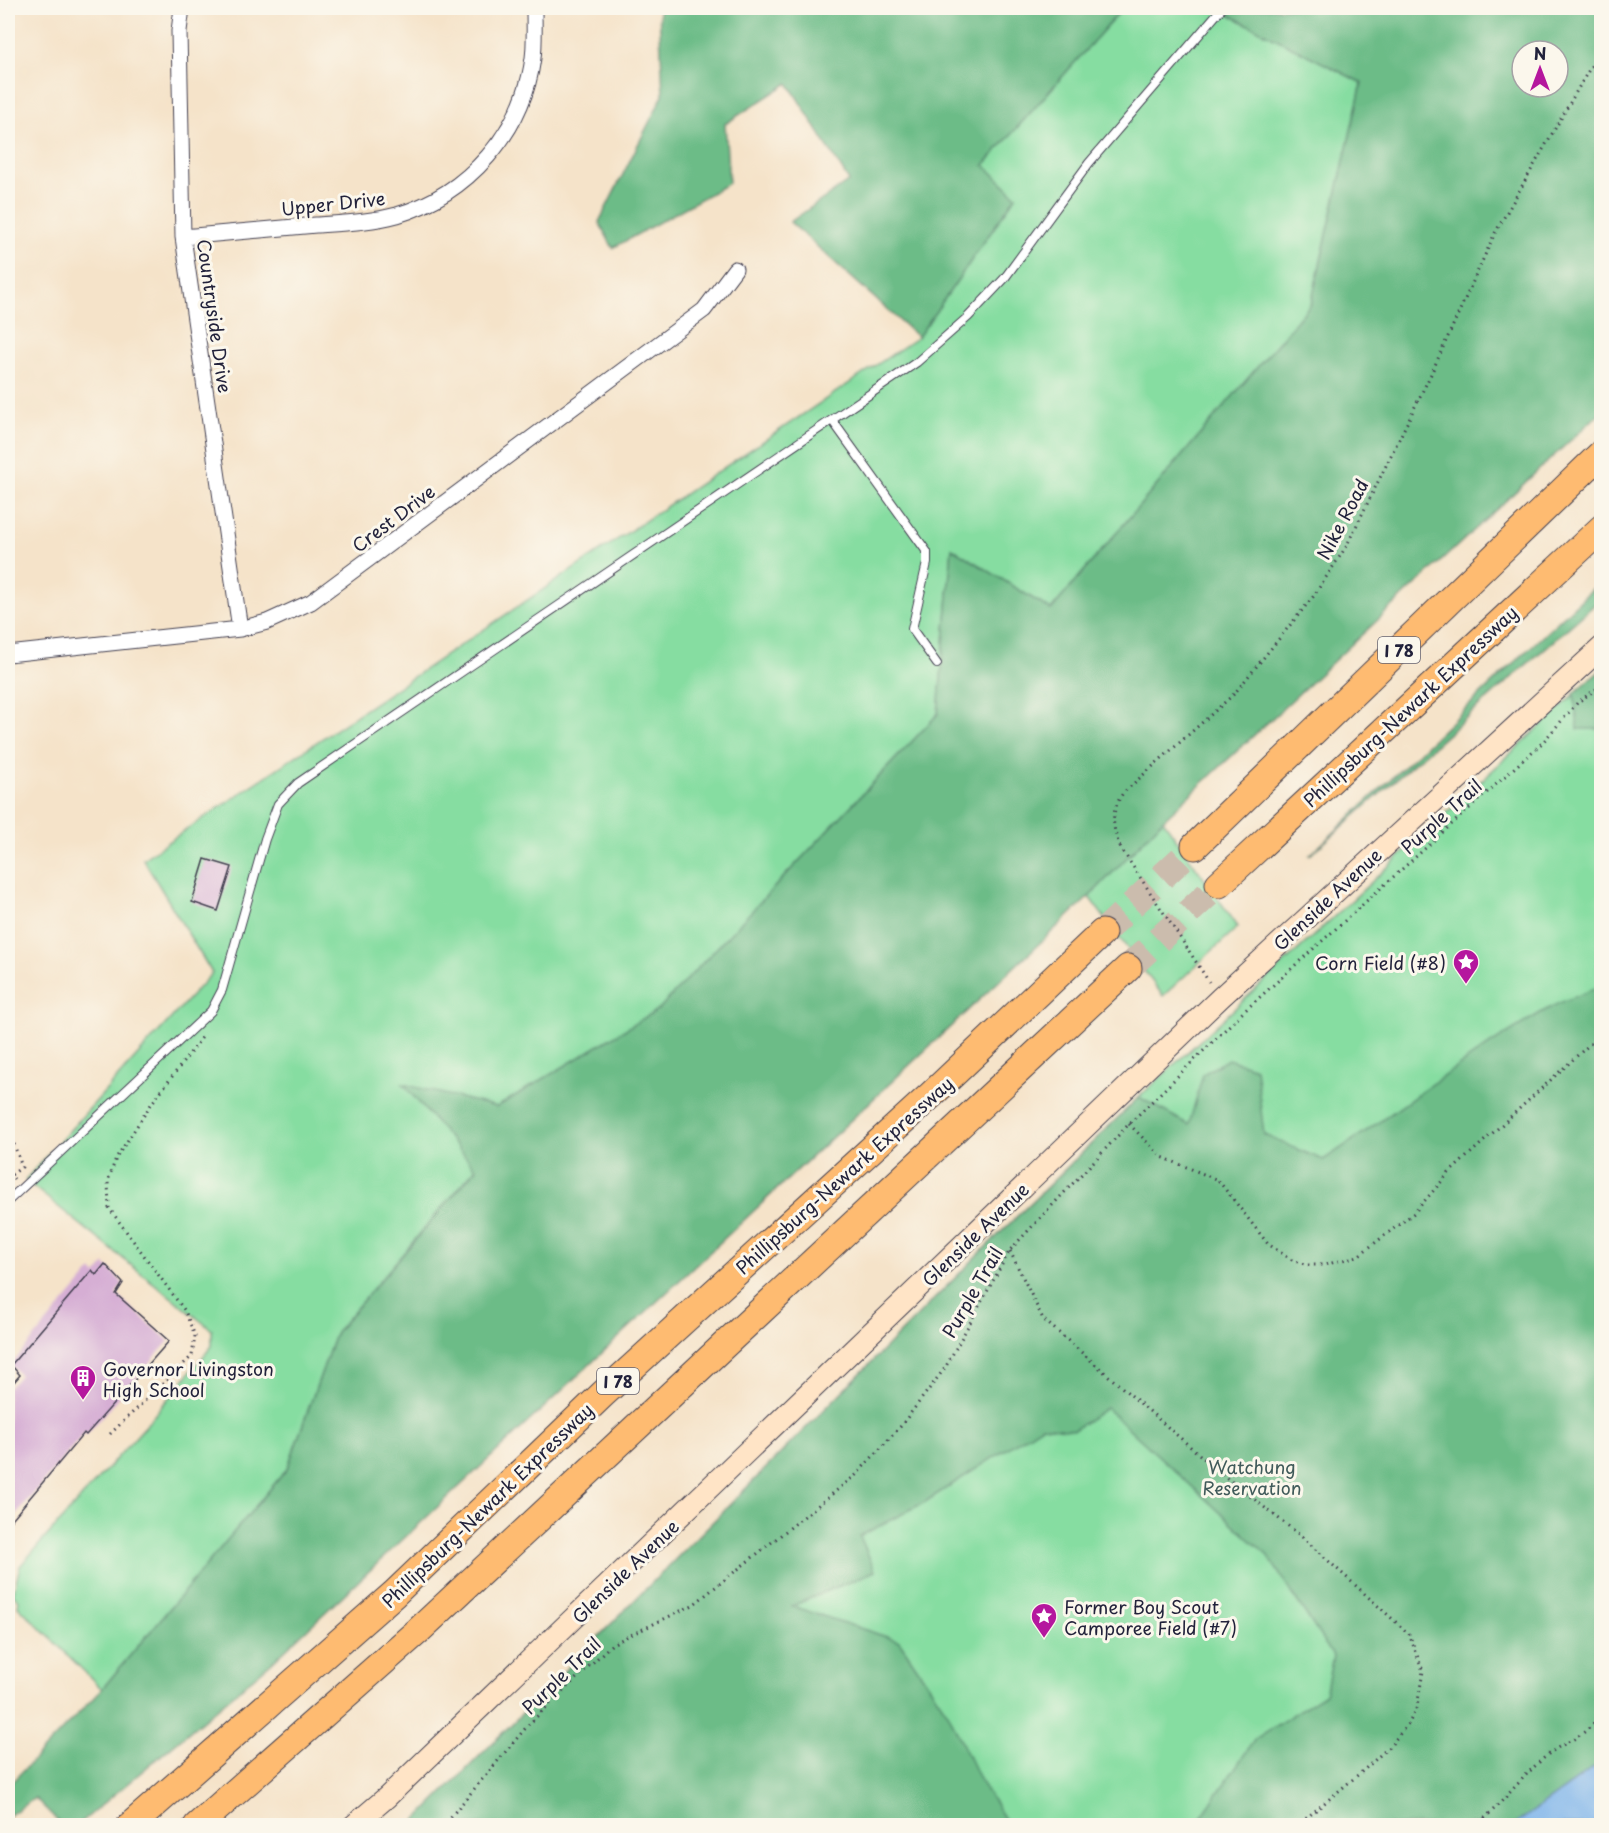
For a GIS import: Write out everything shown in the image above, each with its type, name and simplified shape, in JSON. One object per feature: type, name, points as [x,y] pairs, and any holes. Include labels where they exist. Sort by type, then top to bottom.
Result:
[{"type":"highway","name":"I 78","points":[[1195,846],[1602,453]]},
{"type":"highway","name":"Phillipsburg-Newark Expressway","points":[[1219,884],[1602,528]]},
{"type":"highway","name":"Phillipsburg-Newark Expressway","points":[[130,1826],[394,1594],[603,1394],[931,1095],[1102,933]]},
{"type":"highway","name":"I 78","points":[[196,1826],[418,1631],[1128,968]]},
{"type":"main road","name":"Glenside Avenue","points":[[353,1826],[421,1765],[1220,999],[1428,804],[1602,647]]},
{"type":"street","name":"Countryside Drive","points":[[182,8],[179,31],[183,237],[240,629]]},
{"type":"street","name":"Upper Drive","points":[[183,237],[377,220],[415,209],[451,190],[488,156],[516,115],[530,77],[534,56],[534,8]]},
{"type":"street","name":"Crest Drive","points":[[8,654],[240,629],[267,622],[311,602],[704,310],[735,269]]},
{"type":"lane","points":[[9,1199],[211,1011],[222,990],[265,839],[278,804],[298,783],[917,362],[968,317],[997,286],[1089,163],[1222,8]]},
{"type":"lane","points":[[831,420],[927,552],[927,563],[912,629],[937,664]]},
{"type":"path","name":"Nike Road","points":[[1220,999],[1120,847],[1112,820],[1117,802],[1123,793],[1234,694],[1287,630],[1346,547],[1431,374],[1495,234],[1602,47]]},
{"type":"path","name":"Purple Trail","points":[[443,1826],[529,1724],[612,1644],[693,1605],[856,1475],[900,1427],[945,1368],[1010,1250],[1129,1124],[1240,1015],[1542,743],[1578,702],[1602,685]]},
{"type":"path","points":[[1129,1124],[1162,1157],[1218,1180],[1268,1244],[1292,1260],[1307,1265],[1324,1265],[1358,1256],[1414,1213],[1449,1173],[1602,1033]]},
{"type":"path","points":[[110,1434],[192,1356],[195,1336],[185,1311],[109,1208],[108,1181],[122,1149],[152,1103],[205,1034]]},
{"type":"path","points":[[8,1127],[22,1167],[11,1175],[21,1188]]},
{"type":"path","points":[[1010,1250],[1043,1319],[1223,1475],[1301,1536],[1409,1634],[1423,1671],[1417,1707],[1410,1721],[1391,1745],[1297,1826]]},
{"type":"path","points":[[1475,1826],[1492,1812],[1511,1789],[1546,1755],[1560,1744],[1581,1735],[1602,1716]]},
{"type":"green space","points":[[1123,8],[1216,8],[1362,83],[1311,304],[1051,610],[952,548],[938,714],[659,1009],[497,1107],[404,1085],[476,1168],[336,1332],[287,1469],[102,1689],[18,1606],[19,1600],[13,1594],[20,1566],[141,1431],[212,1346],[212,1330],[25,1180],[212,973],[143,859],[918,337],[1016,196],[984,165]]},
{"type":"green space","points":[[1123,8],[984,165],[1016,196],[918,337],[790,222],[849,181],[788,83],[725,124],[729,183],[613,248],[599,222],[663,95],[659,9]]},
{"type":"green space","points":[[1216,8],[1601,8],[1601,412],[1163,820],[1089,897],[271,1663],[78,1825],[62,1825],[35,1798],[8,1816],[8,1786],[102,1689],[287,1469],[336,1332],[476,1169],[403,1084],[497,1107],[659,1009],[938,714],[952,548],[1051,610],[1311,304],[1362,83]]},
{"type":"green space","points":[[1601,581],[1601,599],[1309,856]]},
{"type":"green space","name":"Watchung Reservation","points":[[1601,670],[1601,1825],[411,1826],[992,1241],[1139,1097]]},
{"type":"green space","points":[[1601,670],[1601,729],[1578,729],[1574,693]]},
{"type":"green space","points":[[1163,820],[1238,927],[1163,996],[1089,897]]},
{"type":"green space","name":"Watchung Reservation","points":[[1601,986],[1601,1763],[1514,1825],[1188,1825],[1198,1822],[1255,1739],[1325,1694],[1333,1656],[1268,1556],[1106,1408],[1074,1430],[1042,1426],[925,1502],[860,1536],[875,1571],[792,1606],[899,1641],[948,1713],[980,1781],[1009,1825],[411,1825],[992,1241],[1139,1097],[1189,1125],[1203,1074],[1228,1059],[1256,1068],[1264,1135],[1323,1160],[1521,1024],[1563,1001]]},
{"type":"water","points":[[1601,1763],[1601,1825],[1514,1825]]},
{"type":"building","points":[[205,859],[232,867],[218,911],[192,902]]},
{"type":"building","name":"Governor Livingston High School","points":[[105,1264],[123,1283],[116,1294],[169,1341],[86,1435],[84,1433],[8,1524],[8,1389],[20,1375],[11,1365],[92,1270],[96,1275]]},
{"type":"tunnel","points":[[1102,933],[1195,846]]},
{"type":"tunnel","points":[[1128,968],[1219,884]]},
{"type":"place","name":"Corn Field (#8)","points":[[1466,985]]},
{"type":"place","name":"Governor Livingston High School","points":[[83,1401]]},
{"type":"place","name":"Former Boy Scout Camporee Field (#7)","points":[[1044,1639]]}]
